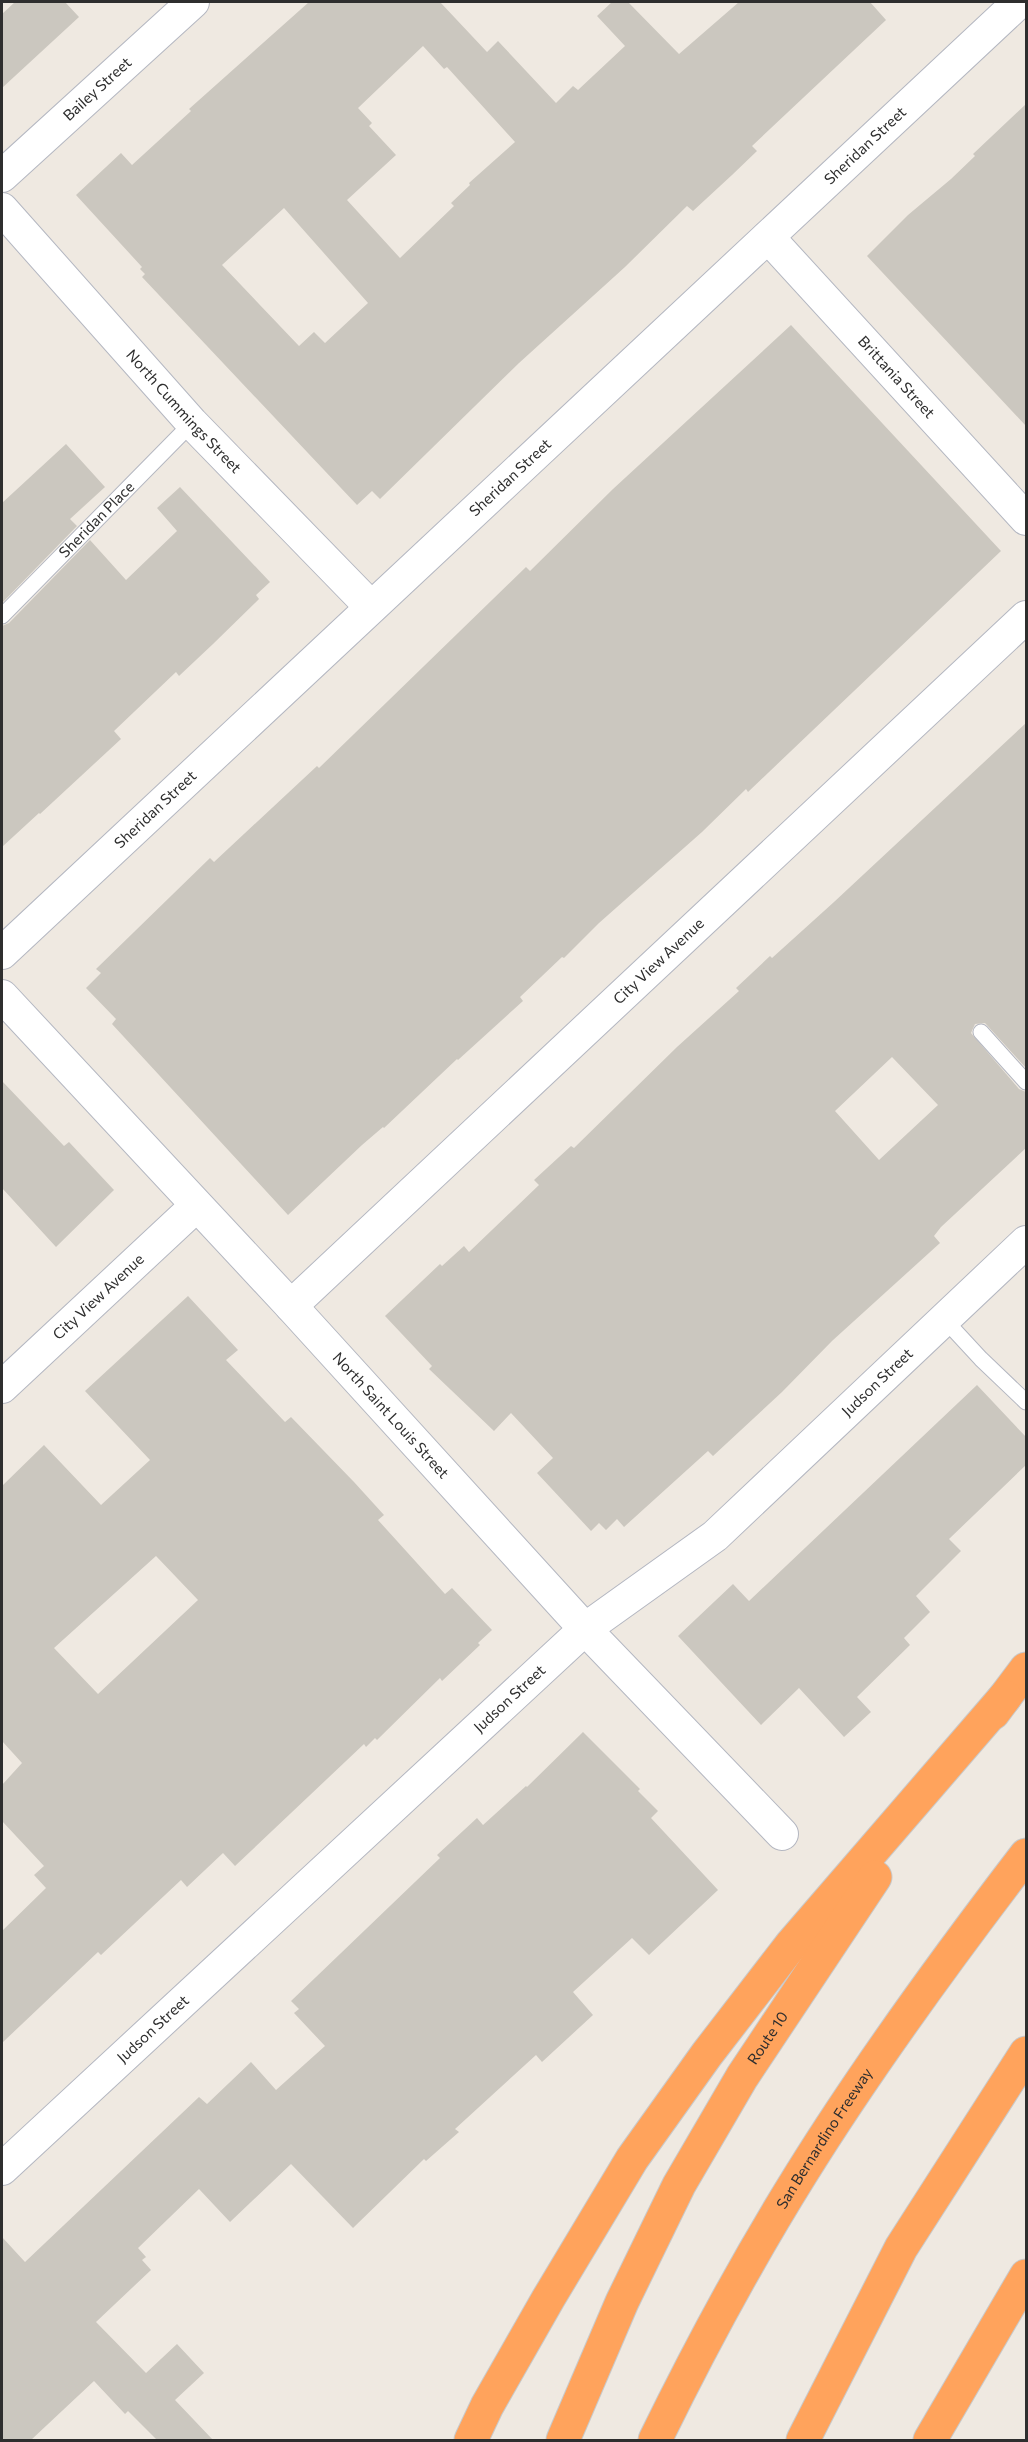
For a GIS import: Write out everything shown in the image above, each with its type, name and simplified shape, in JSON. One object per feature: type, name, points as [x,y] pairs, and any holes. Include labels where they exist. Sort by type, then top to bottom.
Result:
[{"type":"highway","name":"Route 10","points":[[563,2440],[622,2302],[679,2185],[742,2077],[855,1904],[1026,1669]]},
{"type":"highway","points":[[471,2440],[487,2406],[548,2299],[632,2159],[707,2054],[791,1945],[1005,1697]]},
{"type":"highway","name":"San Bernardino Freeway","points":[[655,2440],[686,2377],[801,2175],[880,2055],[957,1946],[1026,1855]]},
{"type":"highway","points":[[803,2440],[901,2248],[1026,2052]]},
{"type":"highway","points":[[930,2440],[1026,2276]]},
{"type":"street","name":"Bailey Street","points":[[2,176],[193,2]]},
{"type":"street","name":"Sheridan Street","points":[[2,953],[1019,2]]},
{"type":"street","name":"North Cummings Street","points":[[2,209],[192,423],[371,607]]},
{"type":"street","name":"Brittania Street","points":[[768,237],[1026,519]]},
{"type":"street","name":"City View Avenue","points":[[291,1306],[1026,617]]},
{"type":"street","name":"North Saint Louis Street","points":[[2,996],[291,1306],[585,1629],[782,1834]]},
{"type":"street","name":"City View Avenue","points":[[2,1386],[196,1206]]},
{"type":"street","name":"Judson Street","points":[[2,2169],[585,1629],[715,1536],[1026,1242]]},
{"type":"lane","name":"Sheridan Place","points":[[2,616],[192,423]]},
{"type":"lane","points":[[981,1032],[1026,1082]]},
{"type":"lane","points":[[944,1320],[1026,1402]]},
{"type":"building","points":[[15,2],[65,2],[79,17],[2,88],[2,14]]},
{"type":"building","points":[[309,2],[440,2],[487,52],[498,41],[556,103],[573,86],[578,90],[625,46],[597,16],[612,2],[628,2],[679,54],[739,2],[870,2],[886,20],[752,146],[757,151],[732,175],[693,211],[687,206],[625,267],[519,363],[380,499],[372,491],[357,505],[142,277],[145,274],[140,269],[142,267],[76,195],[121,153],[132,165],[191,111],[189,109]],"holes":[[[423,46],[444,69],[447,67],[515,142],[469,183],[470,185],[451,203],[454,206],[400,258],[347,200],[396,155],[369,126],[372,123],[358,108]],[[284,208],[368,303],[325,343],[314,332],[299,346],[222,265]]]},
{"type":"building","points":[[1026,104],[1026,426],[867,256],[908,215],[951,179],[975,156],[973,154]]},
{"type":"building","points":[[791,325],[1001,551],[748,792],[746,789],[702,832],[599,923],[564,958],[562,957],[520,997],[523,1001],[384,1128],[362,1145],[288,1215],[112,1024],[116,1019],[86,988],[101,973],[96,969],[210,858],[214,862],[317,766],[319,768],[526,567],[530,571],[613,489]]},
{"type":"building","points":[[66,444],[105,487],[70,519],[77,526],[2,603],[2,503]]},
{"type":"building","points":[[180,487],[270,582],[256,595],[259,599],[213,644],[179,676],[176,672],[114,731],[121,739],[2,847],[2,626],[9,623],[90,540],[126,580],[177,531],[157,508]]},
{"type":"building","points":[[1026,723],[1026,1068],[985,1023],[975,1024],[971,1033],[1019,1089],[1026,1092],[1026,1148],[941,1227],[934,1236],[940,1243],[832,1341],[782,1392],[713,1456],[708,1451],[624,1527],[617,1519],[606,1530],[599,1523],[591,1531],[537,1473],[553,1458],[511,1413],[494,1431],[429,1369],[432,1366],[385,1316],[440,1264],[442,1266],[464,1246],[469,1252],[539,1185],[534,1180],[571,1146],[574,1148],[677,1047],[739,991],[736,988],[770,956],[772,958]],"holes":[[[892,1057],[938,1105],[879,1160],[835,1111]]]},
{"type":"building","points":[[2,1081],[64,1146],[69,1142],[114,1190],[56,1247],[2,1188]]},
{"type":"building","points":[[188,1296],[238,1350],[226,1360],[285,1422],[291,1417],[354,1482],[384,1515],[378,1520],[445,1594],[452,1588],[492,1630],[478,1643],[480,1645],[442,1681],[440,1678],[377,1740],[375,1738],[366,1747],[364,1744],[235,1866],[223,1853],[187,1887],[181,1880],[101,1955],[98,1952],[2,2043],[2,1931],[46,1888],[34,1875],[44,1866],[2,1821],[2,1785],[22,1763],[2,1741],[2,1486],[44,1445],[101,1505],[150,1460],[85,1391]],"holes":[[[156,1556],[198,1600],[98,1694],[54,1648]]]},
{"type":"building","points":[[977,1385],[1026,1437],[1026,1465],[949,1539],[961,1551],[916,1596],[930,1612],[904,1638],[910,1645],[857,1697],[871,1712],[844,1737],[799,1688],[761,1725],[678,1636],[733,1584],[749,1601]]},
{"type":"building","points":[[583,1732],[640,1789],[638,1791],[658,1811],[651,1818],[718,1890],[649,1955],[632,1938],[573,1992],[593,2015],[542,2062],[536,2055],[455,2129],[459,2132],[426,2161],[424,2159],[353,2228],[291,2164],[230,2222],[199,2189],[138,2248],[146,2257],[142,2260],[151,2270],[96,2322],[146,2373],[177,2344],[204,2373],[175,2400],[213,2440],[157,2440],[128,2411],[125,2414],[94,2381],[31,2440],[2,2440],[2,2237],[25,2262],[199,2097],[207,2104],[251,2062],[276,2090],[325,2046],[294,2013],[299,2009],[291,2001],[440,1858],[437,1855],[477,1818],[483,1825],[527,1787]]}]
